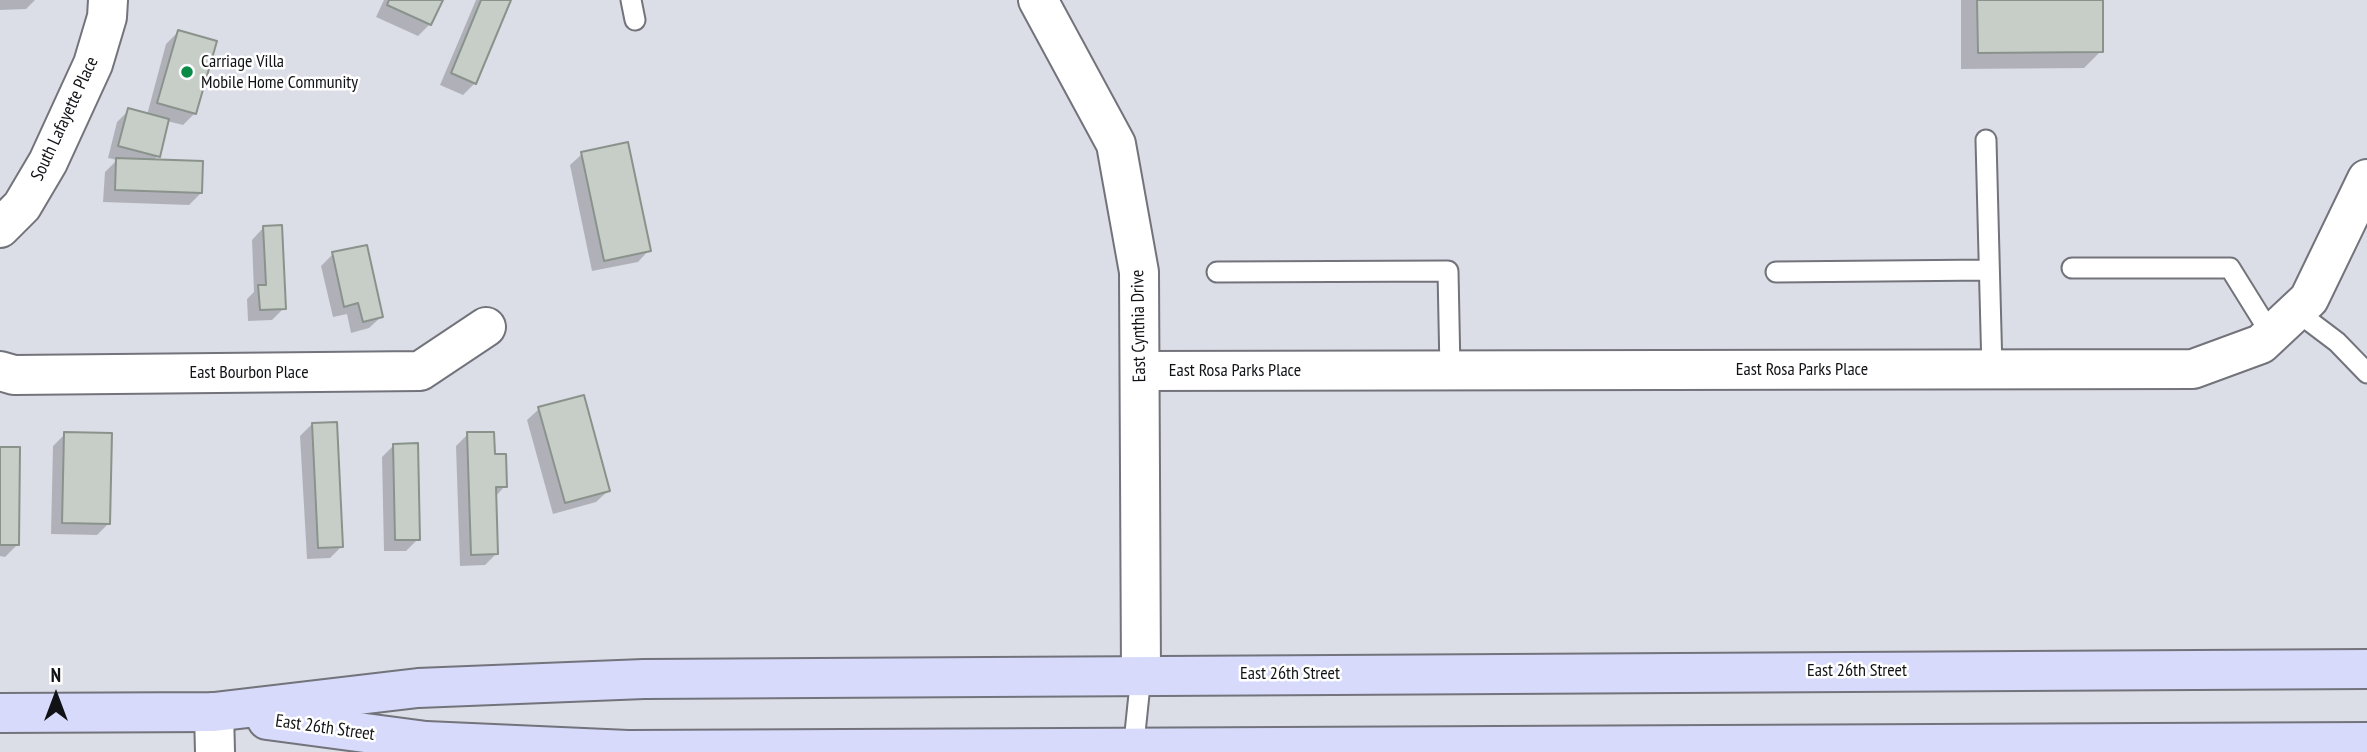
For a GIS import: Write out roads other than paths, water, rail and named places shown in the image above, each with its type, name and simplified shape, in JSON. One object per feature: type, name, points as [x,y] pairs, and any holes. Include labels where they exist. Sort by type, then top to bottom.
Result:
[{"type":"main road","name":"East 26th Street","points":[[0,713],[214,712],[418,688],[617,680],[2367,669]]},
{"type":"main road","name":"East 26th Street","points":[[214,712],[426,741],[628,750],[1842,748],[2367,742]]},
{"type":"street","name":"South Lafayette Place","points":[[0,228],[22,206],[48,162],[93,64],[107,17],[108,0]]},
{"type":"street","name":"East Cynthia Drive","points":[[1038,0],[1116,144],[1139,272],[1141,675]]},
{"type":"street","name":"East Rosa Parks Place","points":[[1140,371],[2193,369],[2260,344],[2308,299],[2358,221],[2367,179]]},
{"type":"street","name":"East Bourbon Place","points":[[0,371],[14,375],[420,371],[486,327]]},
{"type":"street","points":[[214,712],[215,752]]},
{"type":"lane","points":[[631,0],[635,20]]},
{"type":"lane","points":[[1986,140],[1992,370]]},
{"type":"lane","points":[[2071,268],[2230,268],[2283,323],[2337,342],[2367,373]]},
{"type":"lane","points":[[1776,272],[1989,270]]},
{"type":"lane","points":[[1217,272],[1448,271],[1450,370]]},
{"type":"lane","points":[[1133,750],[1141,675]]},
{"type":"place","name":"Carriage Villa Mobile Home Community","points":[[187,72]]}]
